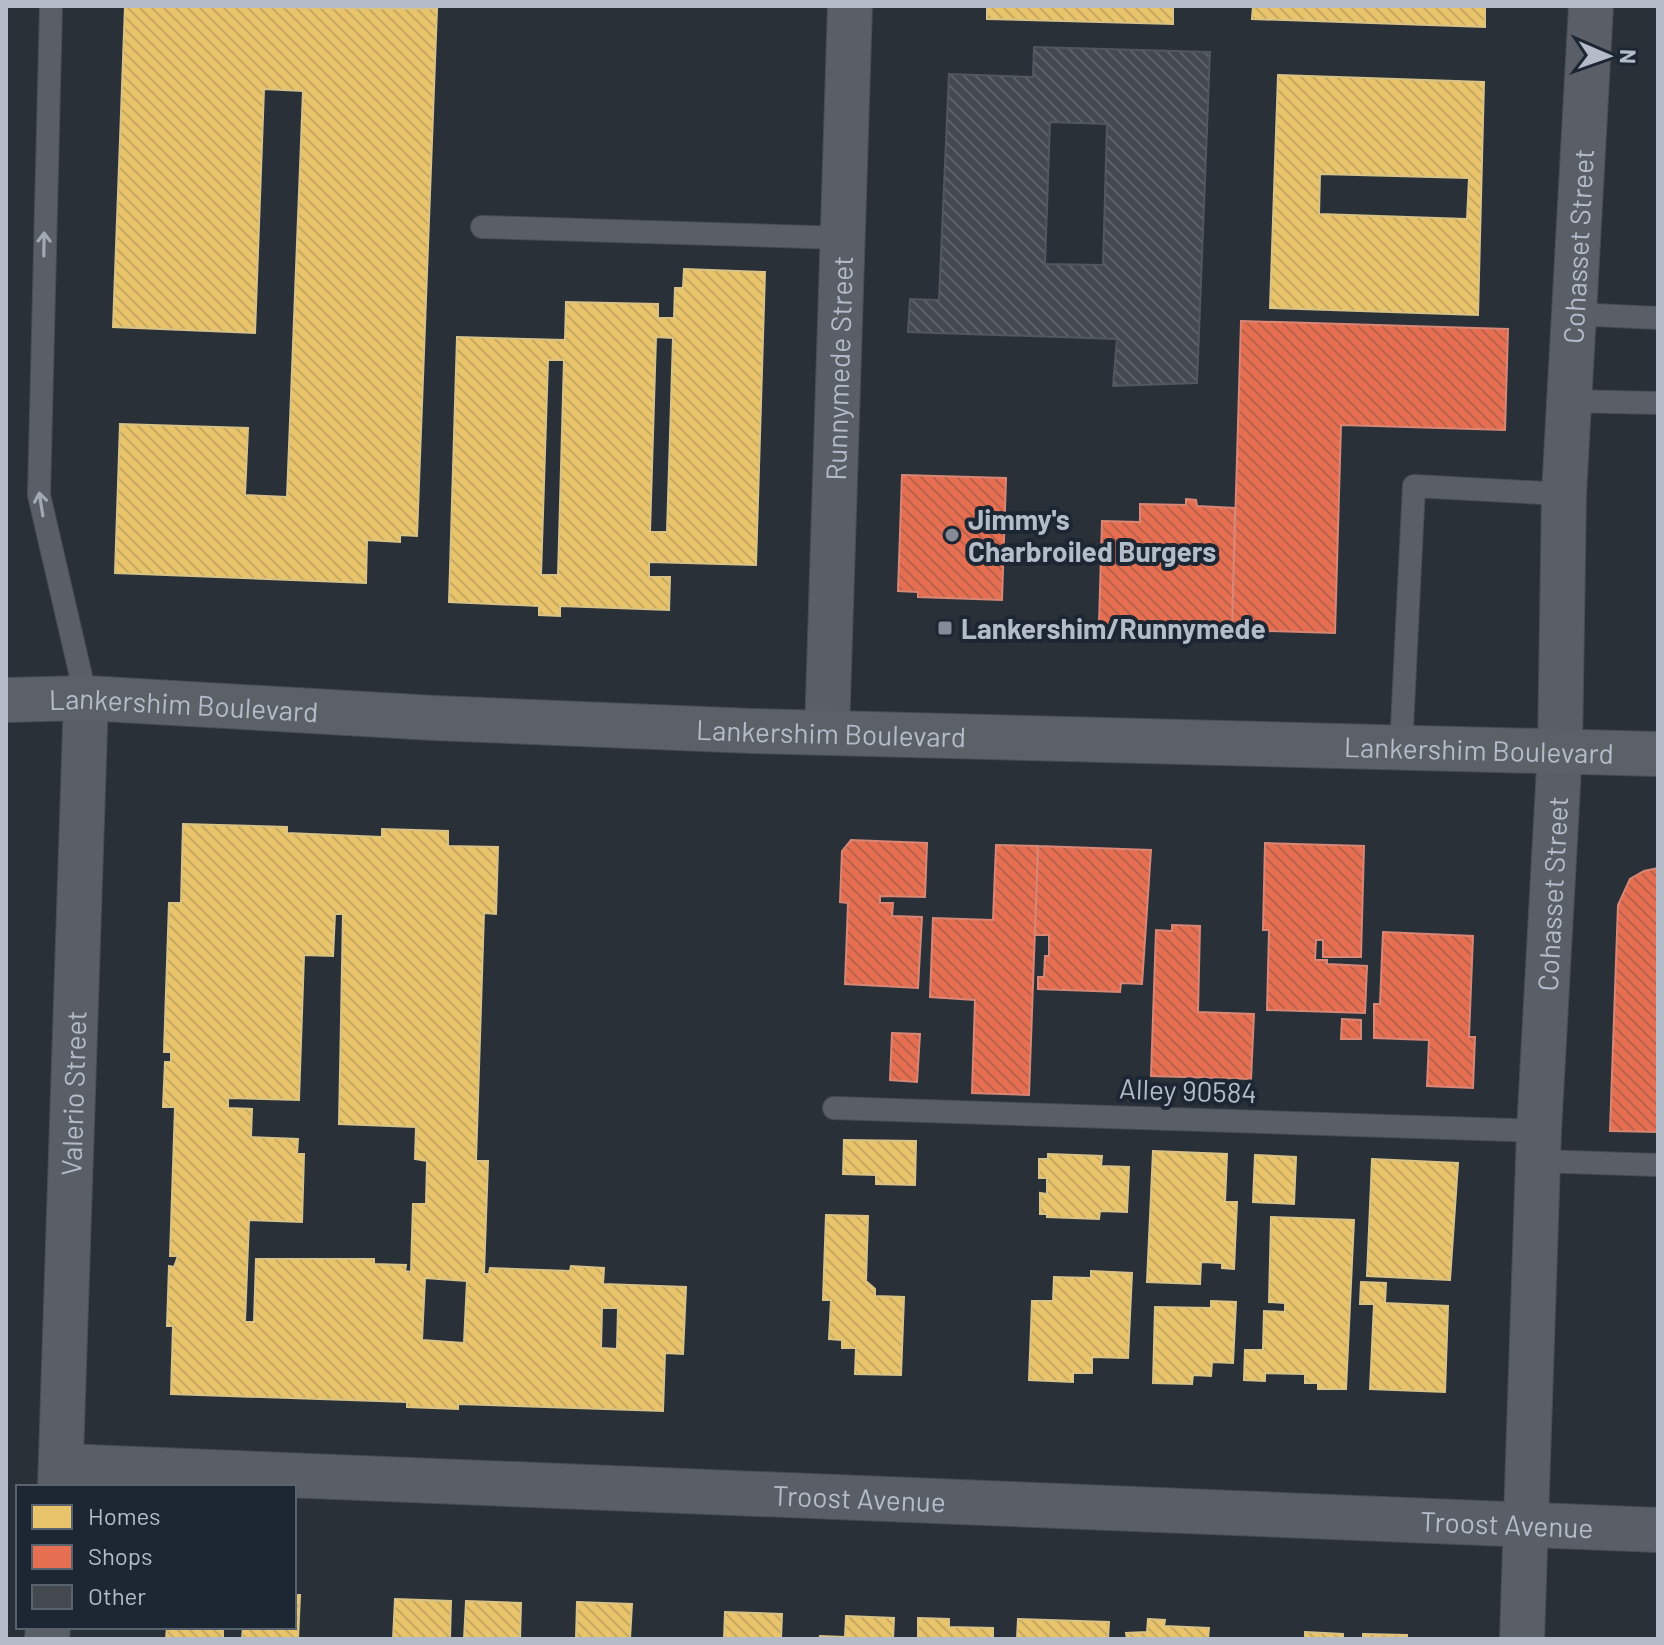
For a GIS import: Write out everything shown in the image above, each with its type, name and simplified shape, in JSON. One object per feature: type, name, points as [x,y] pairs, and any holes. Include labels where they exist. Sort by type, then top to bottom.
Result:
[{"type":"main road","name":"Lankershim Boulevard","points":[[6,700],[86,698],[434,718],[827,732],[1560,749],[1658,754]]},
{"type":"street","name":"Runnymede Street","points":[[827,732],[850,6]]},
{"type":"street","name":"Cohasset Street","points":[[1522,1639],[1538,1146],[1560,749],[1564,494],[1591,6]]},
{"type":"street","name":"Valerio Street","points":[[61,1476],[86,698]]},
{"type":"street","name":"Troost Avenue","points":[[61,1476],[1658,1530]]},
{"type":"lane","points":[[51,6],[39,495],[56,580],[86,698]]},
{"type":"lane","points":[[482,227],[843,238]]},
{"type":"lane","points":[[1573,314],[1658,318]]},
{"type":"lane","points":[[1569,401],[1658,403]]},
{"type":"lane","points":[[1401,747],[1414,486],[1564,494]]},
{"type":"lane","name":"Alley 90584","points":[[834,1108],[1538,1146],[1658,1165]]},
{"type":"building: Homes","points":[[125,6],[437,9],[417,536],[400,535],[400,542],[367,540],[366,583],[115,573],[120,424],[248,428],[245,495],[287,497],[303,91],[264,89],[255,333],[113,327]]},
{"type":"building: Homes","points":[[987,6],[1173,6],[1173,24],[987,19]]},
{"type":"building: Homes","points":[[1253,6],[1485,6],[1485,27],[1252,19]]},
{"type":"building: Homes","points":[[1278,75],[1484,82],[1478,315],[1270,308]],"holes":[[[1320,174],[1469,178],[1467,219],[1319,214]]]},
{"type":"building: Homes","points":[[684,269],[765,272],[756,565],[649,562],[649,577],[670,577],[669,610],[560,606],[560,616],[539,615],[539,606],[449,602],[457,337],[565,340],[566,302],[658,304],[658,318],[674,318],[675,288],[683,288]],"holes":[[[656,337],[673,338],[667,532],[650,532]],[[548,360],[564,360],[558,575],[541,575]]]},
{"type":"building: Homes","points":[[183,824],[287,827],[287,833],[382,837],[382,829],[448,831],[448,846],[498,847],[496,914],[484,913],[476,1161],[488,1161],[484,1274],[489,1274],[490,1268],[570,1271],[571,1266],[604,1268],[603,1284],[686,1287],[683,1354],[665,1353],[663,1411],[458,1404],[458,1409],[407,1407],[407,1402],[171,1394],[173,1326],[167,1326],[169,1266],[174,1267],[178,1256],[170,1256],[175,1107],[163,1107],[165,1062],[171,1062],[171,1052],[164,1052],[169,903],[181,903]],"holes":[[[335,914],[343,914],[339,1124],[416,1127],[415,1159],[427,1161],[426,1204],[413,1204],[411,1272],[405,1271],[406,1265],[374,1264],[374,1259],[256,1259],[254,1322],[245,1322],[249,1220],[302,1222],[304,1154],[297,1154],[298,1139],[251,1137],[252,1109],[228,1108],[228,1098],[299,1100],[304,955],[333,956]],[[425,1278],[467,1281],[464,1343],[422,1340]],[[602,1308],[618,1308],[617,1349],[601,1348]]]},
{"type":"building: Homes","points":[[844,1140],[916,1141],[915,1185],[876,1184],[876,1175],[843,1174]]},
{"type":"building: Homes","points":[[1153,1151],[1227,1154],[1225,1202],[1237,1202],[1234,1269],[1222,1268],[1222,1263],[1201,1262],[1200,1284],[1147,1282]]},
{"type":"building: Homes","points":[[1048,1154],[1102,1156],[1101,1166],[1129,1167],[1127,1212],[1100,1211],[1099,1219],[1040,1214],[1040,1193],[1047,1194],[1047,1178],[1039,1178],[1039,1159],[1048,1159]]},
{"type":"building: Homes","points":[[1255,1155],[1296,1157],[1294,1204],[1253,1202]]},
{"type":"building: Homes","points":[[1372,1159],[1458,1163],[1450,1280],[1367,1276]]},
{"type":"building: Homes","points":[[826,1215],[868,1216],[866,1281],[875,1289],[875,1296],[904,1297],[901,1375],[855,1374],[856,1348],[842,1348],[842,1340],[829,1339],[831,1300],[823,1300]]},
{"type":"building: Homes","points":[[1271,1217],[1354,1220],[1346,1389],[1318,1389],[1318,1383],[1305,1383],[1305,1374],[1265,1373],[1265,1381],[1244,1380],[1245,1350],[1263,1350],[1264,1311],[1285,1312],[1285,1303],[1269,1302]]},
{"type":"building: Homes","points":[[1091,1271],[1132,1273],[1128,1358],[1092,1357],[1092,1373],[1073,1373],[1073,1382],[1029,1380],[1032,1301],[1053,1301],[1054,1277],[1091,1278]]},
{"type":"building: Homes","points":[[1361,1282],[1386,1283],[1385,1303],[1448,1306],[1445,1392],[1370,1389],[1374,1304],[1360,1304]]},
{"type":"building: Homes","points":[[1211,1301],[1236,1302],[1233,1363],[1212,1362],[1211,1376],[1193,1375],[1192,1384],[1153,1383],[1155,1307],[1211,1308]]},
{"type":"building: Homes","points":[[296,1595],[300,1595],[298,1639],[242,1639],[243,1629],[296,1629]]},
{"type":"building: Homes","points":[[395,1599],[451,1601],[450,1639],[393,1639]]},
{"type":"building: Homes","points":[[466,1601],[521,1603],[520,1639],[464,1639]]},
{"type":"building: Homes","points":[[577,1602],[632,1604],[630,1639],[576,1639]]},
{"type":"building: Homes","points":[[725,1612],[782,1614],[781,1639],[724,1639]]},
{"type":"building: Homes","points":[[846,1616],[894,1618],[893,1639],[819,1639],[820,1636],[845,1637]]},
{"type":"building: Homes","points":[[918,1618],[949,1619],[949,1627],[993,1628],[993,1639],[918,1639]]},
{"type":"building: Homes","points":[[1018,1619],[1109,1622],[1108,1639],[1017,1639]]},
{"type":"building: Homes","points":[[1148,1619],[1165,1620],[1164,1626],[1209,1628],[1208,1639],[1127,1639],[1126,1633],[1147,1632]]},
{"type":"building: Homes","points":[[167,1629],[223,1629],[223,1639],[166,1639]]},
{"type":"building: Homes","points":[[1305,1632],[1343,1634],[1343,1639],[1305,1639]]},
{"type":"building: Homes","points":[[1363,1634],[1407,1635],[1407,1639],[1363,1639]]},
{"type":"building: Shops","points":[[1241,321],[1508,329],[1505,430],[1341,425],[1335,633],[1232,630]]},
{"type":"building: Shops","name":"Jimmy's Charbroiled Burgers","points":[[902,475],[1006,478],[1002,600],[918,597],[918,592],[898,591]]},
{"type":"building: Shops","points":[[1186,499],[1196,500],[1197,506],[1235,508],[1232,630],[1099,624],[1102,521],[1140,522],[1140,504],[1186,505]]},
{"type":"building: Shops","points":[[851,840],[927,843],[925,897],[880,896],[880,903],[893,903],[892,916],[922,917],[918,988],[845,984],[848,903],[840,902],[842,851]]},
{"type":"building: Shops","points":[[1265,843],[1364,846],[1361,957],[1323,957],[1323,940],[1316,940],[1315,960],[1327,960],[1327,964],[1367,966],[1365,1013],[1267,1010],[1269,930],[1263,930]]},
{"type":"building: Shops","points":[[996,845],[1038,846],[1029,1095],[972,1093],[975,1000],[930,997],[933,918],[993,920]]},
{"type":"building: Shops","points":[[1038,846],[1151,850],[1142,984],[1121,983],[1120,992],[1038,989],[1038,977],[1044,977],[1045,956],[1049,956],[1049,935],[1035,935]]},
{"type":"building: Shops","points":[[1658,868],[1658,1132],[1610,1131],[1618,905],[1630,879]]},
{"type":"building: Shops","points":[[1172,925],[1200,926],[1198,1012],[1254,1014],[1251,1079],[1151,1076],[1156,930],[1172,931]]},
{"type":"building: Shops","points":[[1383,932],[1473,936],[1469,1037],[1475,1037],[1473,1088],[1427,1086],[1429,1040],[1374,1038],[1374,1004],[1380,1004]]},
{"type":"building: Shops","points":[[1342,1019],[1361,1020],[1361,1039],[1341,1039]]},
{"type":"building: Shops","points":[[892,1033],[920,1034],[917,1082],[890,1080]]},
{"type":"building: Other","points":[[1034,47],[1210,52],[1197,383],[1113,386],[1117,339],[908,332],[910,299],[939,300],[949,74],[1033,77]],"holes":[[[1050,122],[1107,124],[1103,265],[1045,264]]]},
{"type":"place","name":"Jimmy's Charbroiled Burgers","points":[[952,535]]},
{"type":"place","name":"Lankershim/Runnymede","points":[[945,628]]}]
